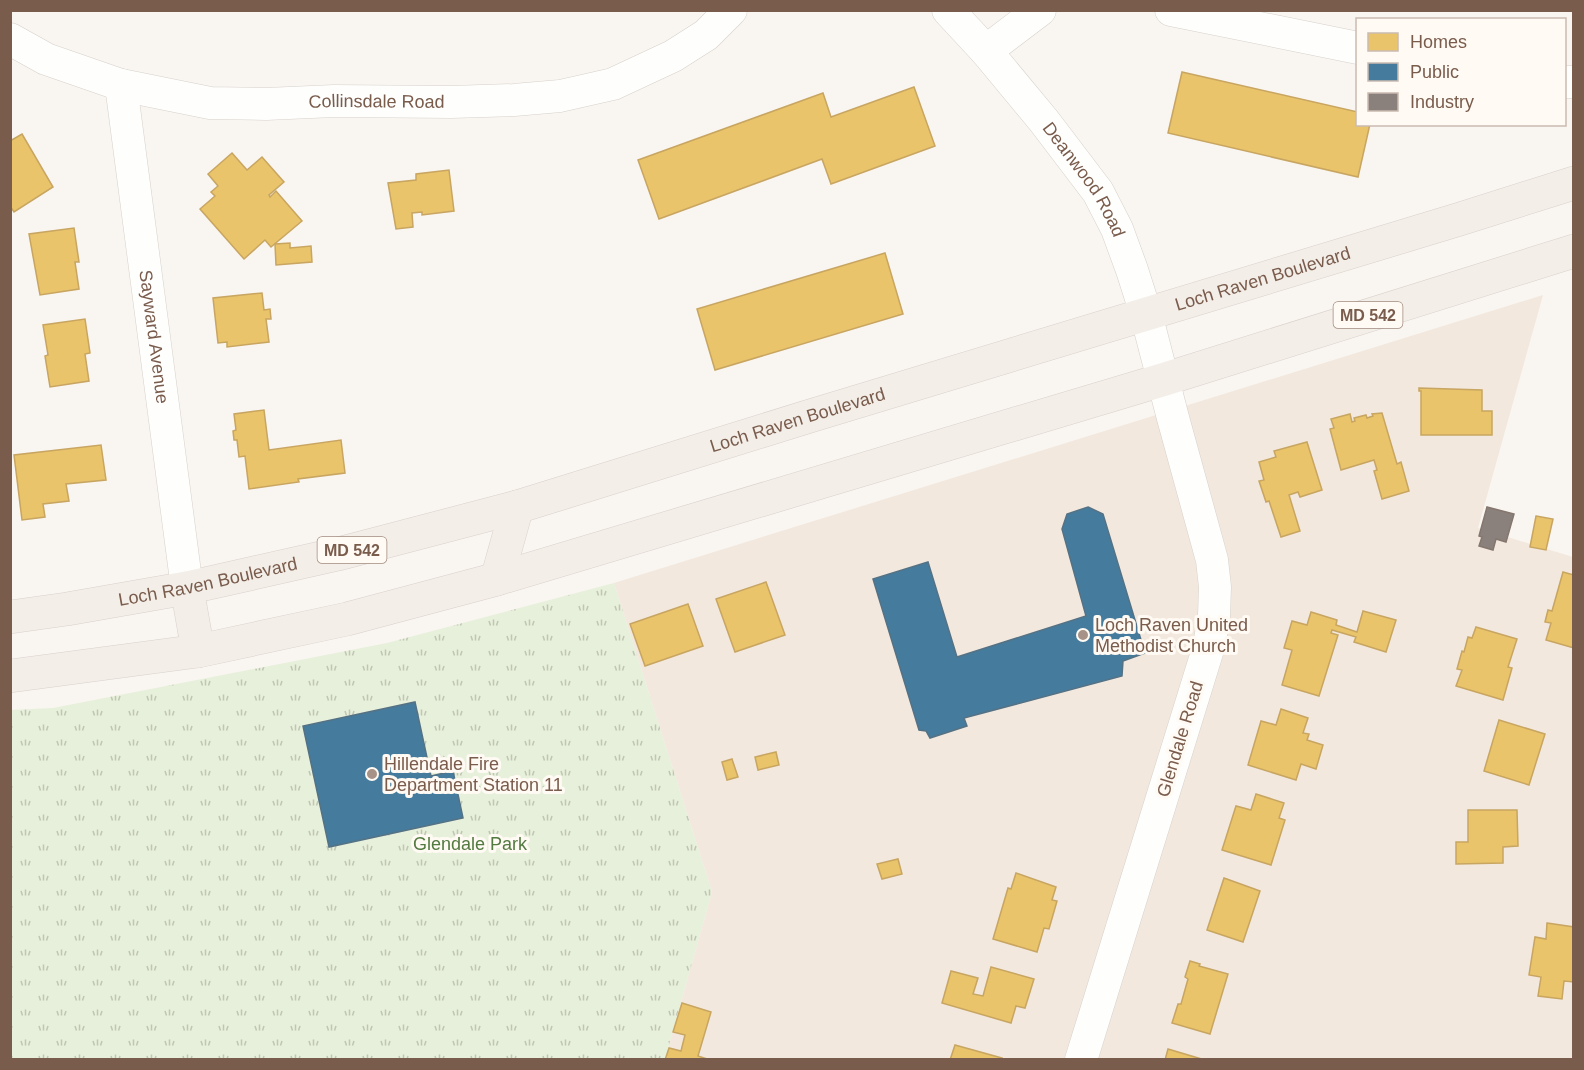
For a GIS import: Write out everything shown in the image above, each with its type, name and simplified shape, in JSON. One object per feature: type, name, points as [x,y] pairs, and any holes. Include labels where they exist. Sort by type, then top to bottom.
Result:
[{"type":"main road","name":"Loch Raven Boulevard","points":[[10,617],[187,588],[338,554],[517,507],[1574,183]]},
{"type":"main road","name":"MD 542","points":[[10,676],[198,651],[347,619],[497,579],[1162,380],[1574,251]]},
{"type":"main road","points":[[497,579],[517,507]]},
{"type":"main road","points":[[187,588],[198,651]]},
{"type":"street","name":"Collinsdale Road","points":[[10,39],[46,59],[121,85],[210,102],[266,104],[334,101],[514,100],[560,96],[613,84],[673,56],[706,35],[731,10]]},
{"type":"street","name":"Deanwood Road","points":[[948,10],[986,51],[1044,121],[1098,192],[1117,229],[1132,270],[1146,314],[1162,380]]},
{"type":"street","points":[[986,51],[1040,10]]},
{"type":"street","points":[[1171,10],[1356,48]]},
{"type":"street","name":"Sayward Avenue","points":[[121,85],[187,588]]},
{"type":"street","name":"Glendale Road","points":[[1081,1059],[1209,646],[1214,616],[1215,587],[1212,560],[1162,380]]},
{"type":"shaded area","points":[[1543,295],[1478,528],[1573,557],[1573,1059],[665,1059],[712,892],[614,583]]},
{"type":"green space","name":"Glendale Park","points":[[614,583],[712,892],[665,1059],[11,1059],[10,710],[53,708],[387,643]]},
{"type":"building: Homes","points":[[1182,72],[1356,112],[1356,126],[1370,126],[1358,177],[1168,133]]},
{"type":"building: Homes","points":[[914,87],[935,146],[831,184],[822,159],[659,219],[638,160],[823,93],[831,117]]},
{"type":"building: Homes","points":[[22,134],[53,187],[14,212],[10,206],[10,141]]},
{"type":"building: Homes","points":[[232,153],[247,170],[262,157],[284,182],[269,195],[270,197],[276,191],[302,221],[271,247],[265,240],[244,259],[200,209],[215,196],[211,192],[218,186],[208,174]]},
{"type":"building: Homes","points":[[449,170],[454,211],[422,215],[422,212],[412,213],[413,227],[396,229],[388,183],[416,180],[416,174]]},
{"type":"building: Homes","points":[[74,228],[79,262],[75,262],[79,289],[40,295],[29,234]]},
{"type":"building: Homes","points":[[290,243],[290,248],[311,246],[312,262],[276,265],[275,244]]},
{"type":"building: Homes","points":[[885,253],[903,314],[715,370],[697,309]]},
{"type":"building: Homes","points":[[262,293],[264,310],[270,309],[271,319],[266,319],[269,342],[227,347],[227,342],[218,343],[213,298]]},
{"type":"building: Homes","points":[[85,319],[90,353],[85,354],[89,381],[50,387],[43,325]]},
{"type":"building: Homes","points":[[1419,388],[1482,390],[1482,411],[1492,411],[1492,435],[1421,435],[1421,391]]},
{"type":"building: Homes","points":[[264,410],[269,450],[341,440],[345,473],[298,479],[299,482],[249,489],[245,456],[239,457],[237,440],[234,440],[233,431],[236,430],[234,414]]},
{"type":"building: Homes","points":[[1382,413],[1397,464],[1401,462],[1409,491],[1382,499],[1374,471],[1377,470],[1374,460],[1341,470],[1330,429],[1334,428],[1331,419],[1350,414],[1352,422],[1355,421],[1354,418],[1366,415],[1367,418],[1373,416],[1372,414]]},
{"type":"building: Homes","points":[[1307,442],[1322,490],[1300,497],[1298,492],[1289,495],[1300,531],[1281,537],[1269,501],[1266,502],[1259,481],[1264,480],[1259,462],[1276,457],[1274,451]]},
{"type":"building: Homes","points":[[101,445],[106,480],[66,484],[69,501],[43,504],[45,517],[22,520],[14,455]]},
{"type":"building: Homes","points":[[1536,516],[1553,519],[1546,550],[1530,547]]},
{"type":"building: Homes","points":[[1563,572],[1574,575],[1574,648],[1546,640],[1551,623],[1545,622],[1548,610],[1552,611]]},
{"type":"building: Homes","points":[[766,582],[785,635],[735,652],[716,599]]},
{"type":"building: Homes","points":[[688,604],[703,646],[645,666],[630,624]]},
{"type":"building: Homes","points":[[1363,611],[1396,620],[1386,652],[1354,642],[1356,637],[1332,630],[1331,633],[1338,635],[1319,696],[1282,685],[1292,650],[1284,648],[1292,621],[1307,625],[1311,612],[1337,620],[1336,625],[1357,632]]},
{"type":"building: Homes","points":[[1476,627],[1517,639],[1508,667],[1512,668],[1503,700],[1456,686],[1462,670],[1457,669],[1462,651],[1464,652],[1468,637],[1472,638]]},
{"type":"building: Homes","points":[[1281,709],[1308,718],[1303,733],[1309,734],[1307,740],[1323,745],[1316,769],[1301,764],[1296,780],[1248,765],[1261,721],[1276,725]]},
{"type":"building: Homes","points":[[1499,720],[1545,734],[1529,785],[1484,771]]},
{"type":"building: Homes","points":[[776,752],[779,765],[758,770],[755,757]]},
{"type":"building: Homes","points":[[732,759],[738,777],[727,780],[722,762]]},
{"type":"building: Homes","points":[[1256,794],[1284,803],[1279,818],[1285,820],[1271,865],[1222,850],[1236,806],[1251,810]]},
{"type":"building: Homes","points":[[1468,810],[1517,810],[1518,846],[1503,847],[1503,863],[1456,864],[1456,842],[1468,842]]},
{"type":"building: Homes","points":[[898,859],[902,874],[882,879],[877,864]]},
{"type":"building: Homes","points":[[1016,873],[1056,887],[1052,900],[1057,901],[1049,929],[1044,928],[1037,952],[993,939],[1008,888],[1011,889]]},
{"type":"building: Homes","points":[[1224,878],[1260,891],[1243,942],[1207,930]]},
{"type":"building: Homes","points":[[1547,923],[1574,927],[1574,982],[1564,981],[1562,999],[1538,996],[1541,977],[1529,975],[1535,937],[1546,939]]},
{"type":"building: Homes","points":[[1190,961],[1200,964],[1199,966],[1228,974],[1210,1034],[1172,1023],[1178,1004],[1181,1004]]},
{"type":"building: Homes","points":[[991,967],[1034,979],[1025,1008],[1016,1006],[1011,1023],[942,1003],[951,971],[978,978],[973,994],[983,996]]},
{"type":"building: Homes","points":[[682,1003],[711,1012],[698,1056],[710,1060],[665,1060],[669,1048],[681,1051],[685,1035],[673,1032]]},
{"type":"building: Homes","points":[[955,1045],[1002,1058],[1001,1060],[950,1060]]},
{"type":"building: Homes","points":[[1168,1049],[1205,1060],[1165,1060]]},
{"type":"building: Public","name":"Loch Raven United Methodist Church","points":[[1088,507],[1103,514],[1145,653],[1123,661],[1122,676],[964,718],[967,726],[930,738],[926,731],[919,730],[873,579],[928,562],[957,657],[1086,616],[1062,529],[1067,514]]},
{"type":"building: Public","name":"Hillendale Fire Department Station 11","points":[[415,702],[431,776],[453,771],[463,818],[329,847],[303,726]]},
{"type":"building: Industry","points":[[1487,507],[1514,514],[1506,542],[1496,539],[1493,550],[1479,546],[1482,537],[1479,536]]},
{"type":"place","name":"Loch Raven United Methodist Church","points":[[1083,635]]},
{"type":"place","name":"Hillendale Fire Department Station 11","points":[[372,774]]}]
